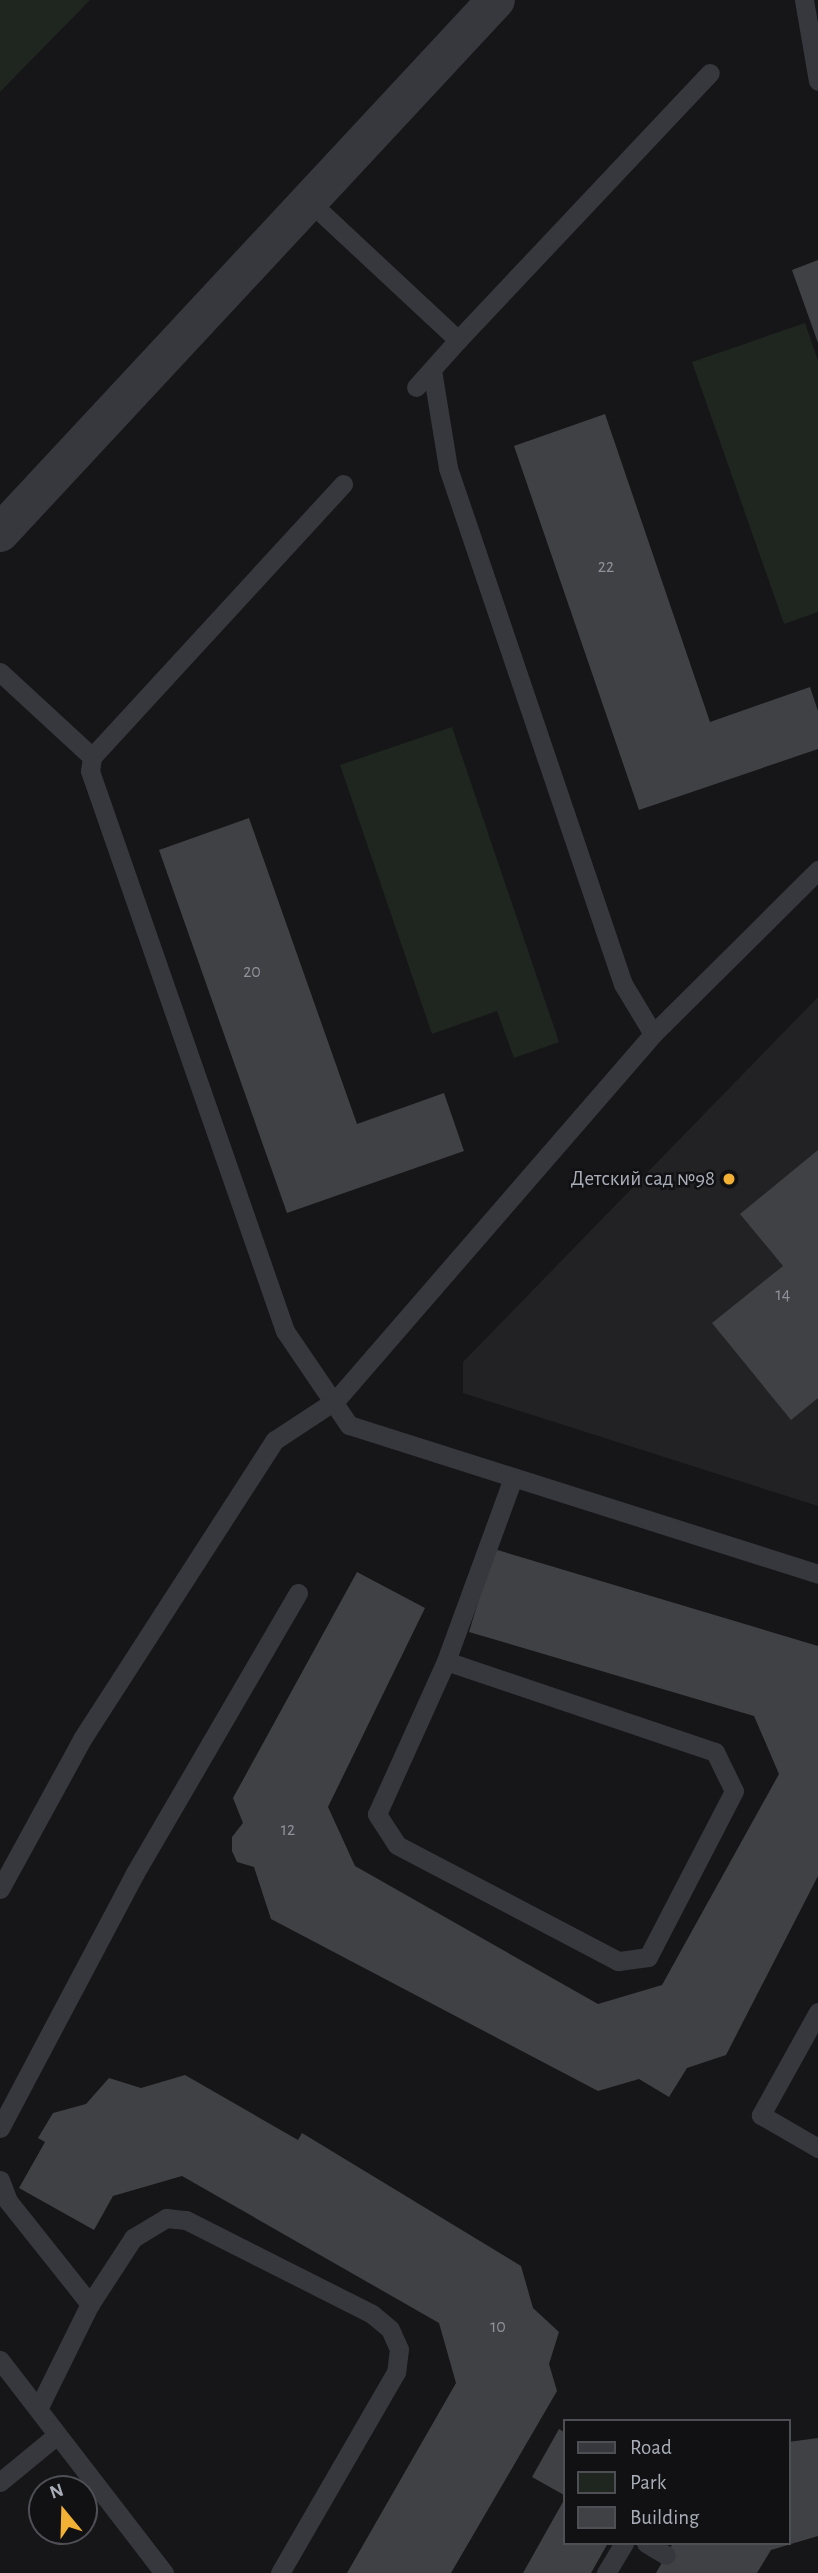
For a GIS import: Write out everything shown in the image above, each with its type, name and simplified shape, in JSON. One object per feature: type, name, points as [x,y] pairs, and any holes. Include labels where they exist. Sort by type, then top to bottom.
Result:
[{"type":"street","points":[[0,533],[496,0]]},
{"type":"lane","points":[[804,0],[818,82]]},
{"type":"lane","points":[[416,387],[710,73]]},
{"type":"lane","points":[[309,201],[458,340]]},
{"type":"lane","points":[[432,370],[447,468],[624,984],[653,1034]]},
{"type":"lane","points":[[343,484],[92,757],[90,771],[285,1331],[336,1400],[349,1425],[818,1574]]},
{"type":"lane","points":[[0,672],[92,757]]},
{"type":"lane","points":[[0,1889],[89,1728],[267,1451],[336,1400],[653,1034],[818,870]]},
{"type":"lane","points":[[446,1661],[715,1752],[734,1791],[648,1957],[618,1961],[397,1845],[377,1814],[446,1661],[513,1478]]},
{"type":"lane","points":[[0,2128],[135,1873],[298,1593]]},
{"type":"lane","points":[[818,2012],[761,2115],[818,2148]]},
{"type":"lane","points":[[0,2179],[8,2201],[90,2304]]},
{"type":"lane","points":[[38,2409],[90,2304],[133,2238],[166,2218],[198,2226],[390,2329],[398,2349],[396,2372],[280,2573]]},
{"type":"lane","points":[[0,2360],[164,2573]]},
{"type":"lane","points":[[0,2483],[57,2435]]},
{"type":"lane","points":[[606,2573],[623,2545]]},
{"type":"lane","points":[[650,2545],[666,2554]]},
{"type":"shaded area","name":"Детский сад №98","points":[[818,997],[818,1506],[463,1393],[463,1362]]},
{"type":"green space","points":[[0,0],[90,0],[0,92]]},
{"type":"green space","points":[[805,323],[818,361],[818,612],[784,624],[692,362]]},
{"type":"green space","points":[[452,727],[559,1042],[514,1058],[497,1011],[432,1034],[340,765]]},
{"type":"building","points":[[818,260],[818,343],[792,270]]},
{"type":"building","points":[[605,414],[710,722],[810,687],[818,711],[818,749],[639,810],[514,446]]},
{"type":"building","points":[[249,818],[357,1124],[444,1093],[464,1151],[287,1213],[159,850]]},
{"type":"building","points":[[818,1150],[818,1398],[791,1420],[712,1323],[783,1266],[740,1214]]},
{"type":"building","points":[[494,1549],[818,1646],[818,1876],[726,2055],[687,2068],[669,2097],[639,2079],[598,2091],[271,1919],[254,1867],[237,1862],[232,1851],[232,1837],[243,1823],[233,1798],[357,1572],[425,1608],[328,1807],[355,1866],[598,2004],[662,1985],[779,1774],[754,1716],[469,1632]]},
{"type":"building","points":[[185,2075],[298,2140],[302,2133],[521,2266],[533,2308],[559,2332],[549,2364],[557,2391],[451,2573],[347,2573],[456,2383],[439,2323],[182,2176],[113,2196],[94,2230],[19,2188],[45,2142],[38,2138],[53,2113],[86,2104],[109,2078],[141,2088]]},
{"type":"building","points":[[559,2429],[562,2431],[562,2494],[532,2477]]},
{"type":"building","points":[[818,2438],[818,2536],[790,2544],[790,2442]]},
{"type":"building","points":[[562,2504],[562,2545],[607,2545],[591,2573],[523,2573]]},
{"type":"building","points":[[672,2545],[788,2545],[771,2550],[757,2573],[656,2573]]},
{"type":"place","name":"Детский сад №98","points":[[729,1179]]}]
